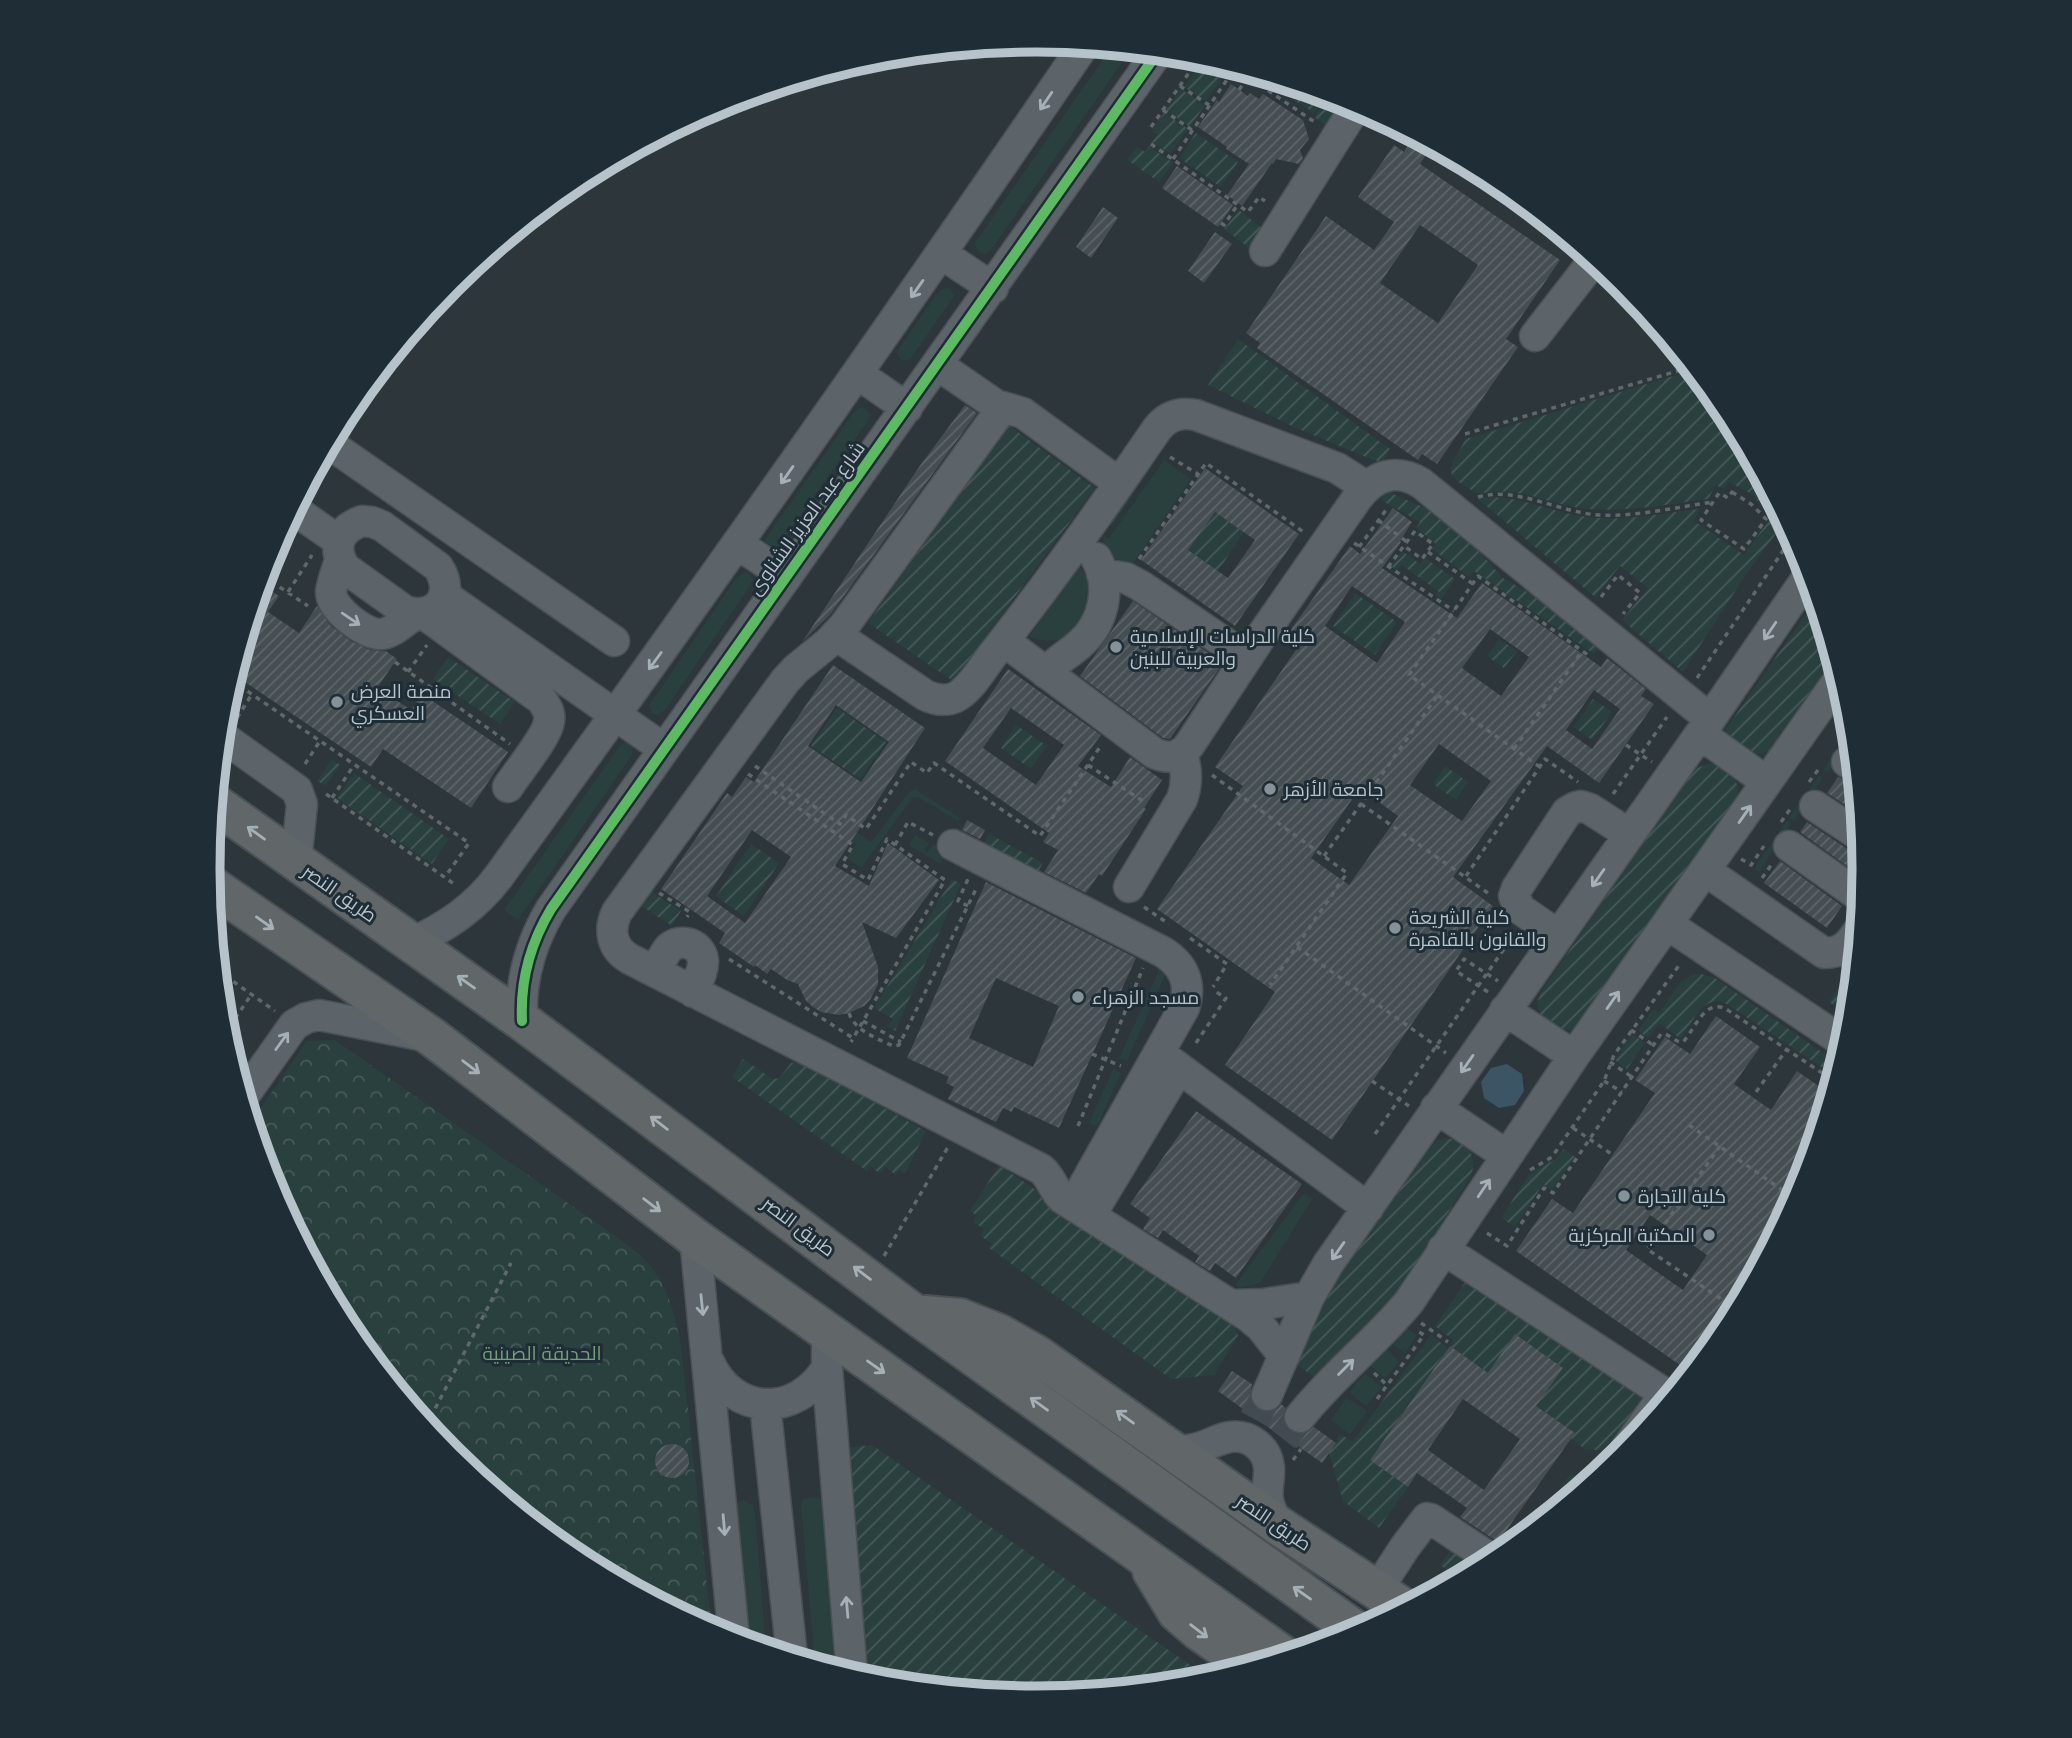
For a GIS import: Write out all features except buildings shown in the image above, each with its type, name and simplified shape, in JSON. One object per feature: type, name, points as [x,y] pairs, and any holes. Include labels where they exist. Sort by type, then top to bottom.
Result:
[{"type":"highway","name":"طريق النصر","points":[[222,809],[522,1021],[916,1315],[960,1318],[1000,1334],[1037,1355],[1279,1526],[1390,1599]]},
{"type":"highway","points":[[220,891],[432,1037],[695,1238],[827,1350],[1144,1557],[1275,1649]]},
{"type":"highway","points":[[916,1315],[1346,1624]]},
{"type":"highway","points":[[1144,1557],[1177,1612],[1240,1660]]},
{"type":"street","name":"شارع عبد العزيز الشناوى","points":[[411,943],[448,924],[480,901],[499,876],[858,374],[1078,54]]},
{"type":"street","name":"شارع عبد العزيز الشناوى","points":[[522,1021],[525,971],[542,923],[1152,61]]},
{"type":"street","points":[[1265,251],[1350,116]]},
{"type":"street","points":[[942,254],[993,288]]},
{"type":"street","points":[[1535,337],[1588,268]]},
{"type":"street","points":[[938,365],[990,402],[1023,413],[1119,483]]},
{"type":"street","points":[[858,374],[907,408]]},
{"type":"street","points":[[1003,407],[836,635],[785,681],[730,755],[614,919],[612,935],[624,955],[655,972],[1041,1169],[1048,1175],[1058,1194],[1233,1305],[1261,1327],[1284,1356]]},
{"type":"street","points":[[836,635],[925,695],[936,700],[957,696],[966,689],[1004,641],[1161,423],[1174,415],[1189,414],[1338,468],[1356,480],[1364,490]]},
{"type":"street","points":[[336,449],[614,641]]},
{"type":"street","points":[[1004,641],[1160,756],[1171,757],[1182,753],[1364,490],[1378,478],[1405,475],[1421,483],[1614,629],[1677,704],[1768,782]]},
{"type":"street","points":[[301,516],[335,545]]},
{"type":"street","points":[[411,547],[432,516]]},
{"type":"street","points":[[372,522],[411,547],[438,567],[443,575],[446,585],[431,612],[389,632],[375,634],[340,612],[332,600],[331,592],[335,545],[344,531],[352,525],[372,522]]},
{"type":"street","points":[[1082,535],[1099,564],[1114,576],[1156,594],[1247,658]]},
{"type":"street","points":[[738,544],[785,576]]},
{"type":"street","points":[[1046,673],[1061,656],[1081,643],[1098,620],[1104,602],[1104,583],[1114,576]]},
{"type":"street","points":[[1172,1451],[1203,1447],[1226,1437],[1255,1417],[1309,1297],[1328,1264],[1801,586]]},
{"type":"street","points":[[431,612],[560,676],[663,749]]},
{"type":"street","points":[[431,612],[542,700],[550,713],[548,726],[508,787]]},
{"type":"street","points":[[542,700],[560,676]]},
{"type":"street","points":[[1279,1526],[1268,1500],[1269,1474],[1284,1439],[1326,1387],[1400,1313],[1443,1249],[1515,1164],[1574,1056],[1832,689]]},
{"type":"street","points":[[229,742],[297,790],[301,797],[296,862]]},
{"type":"street","points":[[1138,898],[1185,790],[1187,771],[1182,753]]},
{"type":"street","points":[[1551,945],[1520,909],[1515,901],[1515,892],[1567,812],[1581,806],[1629,834]]},
{"type":"street","points":[[1815,806],[1851,830]]},
{"type":"street","points":[[1789,846],[1852,891]]},
{"type":"street","points":[[969,864],[1163,952],[1176,961],[1185,976],[1188,992],[1169,1060],[1081,1210]]},
{"type":"street","points":[[1706,871],[1824,953],[1835,953],[1844,949],[1849,943]]},
{"type":"street","points":[[1667,924],[1835,1036]]},
{"type":"street","points":[[655,972],[670,947],[682,943],[695,946],[703,963],[693,992]]},
{"type":"street","points":[[1505,1010],[1574,1056]]},
{"type":"street","points":[[249,1088],[294,1025],[306,1018],[319,1015],[432,1037]]},
{"type":"street","points":[[1169,1060],[1368,1208]]},
{"type":"street","points":[[1436,1108],[1515,1164]]},
{"type":"street","points":[[695,1238],[733,1626]]},
{"type":"street","points":[[1443,1249],[1662,1392]]},
{"type":"street","points":[[1233,1305],[1264,1304],[1309,1297]]},
{"type":"street","points":[[707,1358],[714,1373],[729,1390],[750,1401],[765,1404],[788,1401],[808,1392],[819,1381],[827,1350]]},
{"type":"street","points":[[827,1350],[851,1664]]},
{"type":"street","points":[[765,1404],[791,1647]]},
{"type":"street","points":[[1255,1417],[1261,1448],[1284,1439]]},
{"type":"street","points":[[1390,1599],[1405,1547],[1427,1518],[1431,1518],[1482,1553]]},
{"type":"path","points":[[1151,127],[1193,68]]},
{"type":"path","points":[[1173,159],[1229,76]]},
{"type":"path","points":[[1239,90],[1246,80]]},
{"type":"path","points":[[1180,86],[1209,105]]},
{"type":"path","points":[[1265,86],[1337,137]]},
{"type":"path","points":[[1163,110],[1192,130]]},
{"type":"path","points":[[1151,144],[1248,212],[1259,197],[1286,216]]},
{"type":"path","points":[[1221,223],[1224,225],[1238,204]]},
{"type":"path","points":[[1465,434],[1682,370]]},
{"type":"path","points":[[1114,576],[1206,463],[1329,538],[1388,567],[1454,611]]},
{"type":"path","points":[[1181,464],[1198,474]]},
{"type":"path","points":[[1455,511],[1473,498],[1508,494],[1563,509],[1618,515],[1713,502],[1719,493],[1728,498],[1732,492],[1751,504],[1766,519],[1744,549],[1701,520],[1713,502]]},
{"type":"path","points":[[1378,520],[1406,544],[1422,559],[1433,544],[1415,531],[1406,544],[1388,567]]},
{"type":"path","points":[[288,592],[335,545]]},
{"type":"path","points":[[1598,814],[1785,547]]},
{"type":"path","points":[[1428,551],[1473,584]]},
{"type":"path","points":[[1540,767],[1409,675],[1478,576],[1595,661],[1640,593],[1618,575],[1596,603]]},
{"type":"path","points":[[272,582],[314,610]]},
{"type":"path","points":[[408,672],[431,612]]},
{"type":"path","points":[[1514,749],[1582,651]]},
{"type":"path","points":[[395,662],[511,744]]},
{"type":"path","points":[[241,686],[469,843],[445,877]]},
{"type":"path","points":[[1324,856],[1438,695]]},
{"type":"path","points":[[730,755],[840,824],[846,815],[866,829],[911,762],[927,773],[934,763],[1040,836],[1115,725]]},
{"type":"path","points":[[1626,744],[1635,750]]},
{"type":"path","points":[[1182,753],[1348,873],[1270,985]]},
{"type":"path","points":[[730,755],[853,845],[842,864],[868,880],[887,839],[945,880],[837,1065]]},
{"type":"path","points":[[332,798],[354,764]]},
{"type":"path","points":[[1088,765],[1144,802]]},
{"type":"path","points":[[1816,771],[1842,768]]},
{"type":"path","points":[[321,790],[480,901]]},
{"type":"path","points":[[1361,804],[1493,896]]},
{"type":"path","points":[[895,845],[908,822],[969,864]]},
{"type":"path","points":[[968,906],[958,901],[969,864]]},
{"type":"path","points":[[849,1013],[853,1023],[859,1028],[893,1046],[901,1042],[968,906],[969,864]]},
{"type":"path","points":[[640,881],[690,912],[685,920]]},
{"type":"path","points":[[1138,898],[1164,921]]},
{"type":"path","points":[[1375,1134],[1514,934],[1551,945]]},
{"type":"path","points":[[1297,947],[1465,1067]]},
{"type":"path","points":[[726,957],[853,1038]]},
{"type":"path","points":[[1467,979],[1456,971],[1464,959],[1476,967]]},
{"type":"path","points":[[1515,1164],[1552,1157],[1604,1081],[1610,1062],[1631,1030],[1676,967],[1686,961]]},
{"type":"path","points":[[1078,1126],[1146,962]]},
{"type":"path","points":[[1454,962],[1459,966]]},
{"type":"path","points":[[226,977],[294,1025]]},
{"type":"path","points":[[1169,1060],[1226,998],[1218,993]]},
{"type":"path","points":[[234,1021],[251,995]]},
{"type":"path","points":[[1493,1223],[1487,1233],[1507,1246],[1544,1188],[1553,1193],[1664,1033],[1683,1042],[1706,1011],[1717,1006],[1726,1009],[1826,1076]]},
{"type":"path","points":[[863,1021],[901,1042]]},
{"type":"path","points":[[1631,1030],[1654,1045]]},
{"type":"path","points":[[1756,1092],[1787,1049]]},
{"type":"path","points":[[1092,1054],[1125,1068]]},
{"type":"path","points":[[1610,1062],[1632,1077]]},
{"type":"path","points":[[1372,1081],[1392,1095]]},
{"type":"path","points":[[1604,1081],[1622,1092]]},
{"type":"path","points":[[1689,1125],[1785,1192]]},
{"type":"path","points":[[870,1280],[960,1128]]},
{"type":"path","points":[[1573,1128],[1613,1155]]},
{"type":"path","points":[[1720,1146],[1647,1249],[1727,1303]]},
{"type":"path","points":[[431,1416],[511,1263]]},
{"type":"path","points":[[1400,1313],[1448,1342]]},
{"type":"path","points":[[1377,1399],[1424,1335],[1400,1313]]},
{"type":"green space","points":[[1106,56],[1126,57],[991,250],[985,254],[978,251],[976,241]]},
{"type":"green space","points":[[1197,68],[1225,75],[1206,101],[1184,87]]},
{"type":"green space","points":[[1181,89],[1205,105],[1190,127],[1166,110]]},
{"type":"green space","points":[[1278,90],[1320,104],[1314,113]]},
{"type":"green space","points":[[1323,105],[1342,113],[1331,129],[1314,117]]},
{"type":"green space","points":[[1164,113],[1188,129],[1170,154],[1152,142],[1157,135],[1151,131]]},
{"type":"green space","points":[[1196,133],[1238,162],[1221,187],[1179,158]]},
{"type":"green space","points":[[1137,146],[1145,152],[1149,146],[1173,163],[1159,182],[1127,160]]},
{"type":"green space","points":[[1239,210],[1262,228],[1248,247],[1224,229]]},
{"type":"green space","points":[[947,287],[954,295],[951,301],[911,358],[906,361],[900,359],[897,353],[900,347],[938,292]]},
{"type":"green space","points":[[1238,339],[1390,449],[1382,462],[1294,427],[1208,385]]},
{"type":"green space","points":[[1684,373],[1743,461],[1778,530],[1683,672],[1622,620],[1648,588],[1620,566],[1595,597],[1479,500],[1506,498],[1568,514],[1596,518],[1626,518],[1700,509],[1694,521],[1744,555],[1771,517],[1753,495],[1729,482],[1724,489],[1716,485],[1708,499],[1604,510],[1574,507],[1507,492],[1478,494],[1458,482],[1451,472],[1454,459],[1466,439]]},
{"type":"green space","points":[[863,407],[870,415],[868,421],[779,546],[774,549],[768,547],[765,542],[768,535],[854,412]]},
{"type":"green space","points":[[1008,425],[1095,488],[953,681],[868,623]]},
{"type":"green space","points":[[1164,460],[1191,479],[1131,566],[1106,552],[1103,548],[1104,536],[1109,538]]},
{"type":"green space","points":[[1148,461],[1153,465],[1112,526],[1106,523]]},
{"type":"green space","points":[[1386,491],[1432,511],[1473,545],[1503,578],[1549,605],[1599,645],[1594,654],[1474,571],[1469,577],[1432,549],[1436,544],[1416,528],[1420,522],[1381,500]]},
{"type":"green space","points":[[1215,512],[1244,532],[1218,571],[1188,550]]},
{"type":"green space","points":[[1402,551],[1420,564],[1425,558],[1455,579],[1441,599],[1436,595],[1439,592],[1402,565],[1397,571],[1391,566]]},
{"type":"green space","points":[[1078,564],[1090,581],[1089,612],[1070,633],[1058,640],[1029,637]]},
{"type":"green space","points":[[746,572],[753,580],[750,586],[665,710],[657,715],[652,713],[649,705],[737,577]]},
{"type":"green space","points":[[1355,593],[1397,622],[1375,655],[1333,626]]},
{"type":"green space","points":[[1809,608],[1827,668],[1769,750],[1753,753],[1727,736],[1726,729]]},
{"type":"green space","points":[[1499,639],[1517,651],[1504,668],[1487,656]]},
{"type":"green space","points":[[448,657],[515,702],[500,724],[433,679]]},
{"type":"green space","points":[[1593,699],[1612,712],[1592,740],[1574,727]]},
{"type":"green space","points":[[837,708],[886,742],[860,779],[811,746]]},
{"type":"green space","points":[[1016,725],[1047,746],[1031,769],[1001,748]]},
{"type":"green space","points":[[1843,742],[1844,750],[1828,773],[1823,770]]},
{"type":"green space","points":[[623,743],[631,746],[631,757],[518,920],[504,910]]},
{"type":"green space","points":[[332,759],[340,765],[326,786],[317,781]]},
{"type":"green space","points":[[1712,763],[1733,777],[1738,787],[1738,800],[1576,1028],[1560,1029],[1546,1022],[1538,1008],[1541,992],[1690,774],[1696,768]]},
{"type":"green space","points":[[1445,766],[1468,782],[1456,800],[1433,784]]},
{"type":"green space","points":[[354,773],[449,839],[432,864],[337,798]]},
{"type":"green space","points":[[1819,775],[1823,778],[1794,821],[1789,818]]},
{"type":"green space","points":[[915,789],[960,818],[958,821],[913,797],[861,868],[847,858],[856,844],[838,833],[845,824],[871,842],[909,792]]},
{"type":"green space","points":[[1787,820],[1791,823],[1759,872],[1754,869]]},
{"type":"green space","points":[[989,834],[1043,863],[1034,879],[980,850]]},
{"type":"green space","points":[[915,835],[929,843],[925,850],[928,852],[933,844],[947,852],[940,864],[909,845]]},
{"type":"green space","points":[[751,844],[779,863],[744,916],[716,896]]},
{"type":"green space","points":[[952,879],[961,884],[895,1031],[888,1027],[893,1019],[874,1008]]},
{"type":"green space","points":[[646,888],[681,911],[672,926],[637,903]]},
{"type":"green space","points":[[1164,959],[1171,962],[1127,1061],[1119,1058]]},
{"type":"green space","points":[[1694,974],[1715,978],[1830,1058],[1827,1071],[1725,1003],[1710,1003],[1704,1007],[1681,1039],[1659,1023],[1648,1038],[1638,1031],[1653,1009],[1659,1013],[1681,981]]},
{"type":"green space","points":[[1846,978],[1840,1009],[1829,1002]]},
{"type":"green space","points":[[1632,1034],[1645,1043],[1627,1069],[1615,1060]]},
{"type":"green space","name":"الحديقة الصينية","points":[[335,1040],[618,1238],[641,1256],[655,1272],[670,1301],[681,1345],[710,1617],[628,1576],[582,1548],[498,1483],[422,1407],[357,1323],[304,1230],[282,1181],[257,1113],[307,1041]]},
{"type":"green space","points":[[743,1059],[773,1079],[779,1078],[791,1063],[800,1062],[926,1131],[905,1174],[899,1170],[896,1175],[885,1167],[880,1174],[870,1166],[867,1171],[732,1077]]},
{"type":"green space","points":[[1113,1069],[1121,1073],[1097,1127],[1089,1123]]},
{"type":"green space","points":[[1446,1138],[1461,1143],[1470,1152],[1473,1164],[1470,1178],[1391,1303],[1318,1380],[1295,1363],[1342,1270],[1426,1151],[1438,1140]]},
{"type":"green space","points":[[1564,1149],[1575,1157],[1552,1190],[1543,1184],[1515,1227],[1501,1218],[1529,1174],[1556,1159]]},
{"type":"green space","points":[[999,1165],[1204,1304],[1233,1315],[1230,1324],[1235,1327],[1238,1336],[1214,1375],[1171,1379],[989,1248],[991,1243],[980,1236],[984,1229],[973,1222],[977,1216],[970,1211]]},
{"type":"green space","points":[[1304,1193],[1313,1198],[1260,1283],[1238,1288],[1236,1284]]},
{"type":"green space","points":[[1468,1278],[1644,1400],[1608,1451],[1585,1449],[1571,1439],[1575,1433],[1536,1406],[1562,1369],[1488,1373],[1450,1346],[1453,1340],[1435,1326]]},
{"type":"green space","points":[[1403,1326],[1417,1335],[1405,1353],[1391,1343]]},
{"type":"green space","points":[[1431,1335],[1448,1348],[1370,1460],[1408,1487],[1379,1528],[1343,1501],[1329,1453],[1339,1434],[1353,1441]]},
{"type":"green space","points":[[1387,1349],[1399,1362],[1385,1379],[1371,1366]]},
{"type":"green space","points":[[1365,1373],[1382,1387],[1366,1406],[1350,1391]]},
{"type":"green space","points":[[1346,1398],[1366,1410],[1350,1435],[1331,1420]]},
{"type":"green space","points":[[872,1445],[1197,1670],[1143,1679],[1036,1686],[929,1679],[866,1667],[844,1448]]},
{"type":"green space","points":[[1571,1473],[1579,1479],[1557,1497],[1555,1495]]},
{"type":"green space","points":[[819,1498],[824,1508],[837,1661],[814,1655],[801,1505],[803,1499]]},
{"type":"green space","points":[[743,1500],[753,1505],[755,1511],[765,1639],[744,1631],[733,1507]]},
{"type":"green space","points":[[1457,1541],[1477,1556],[1450,1572],[1440,1565]]},
{"type":"water","points":[[1507,1064],[1522,1074],[1524,1091],[1515,1105],[1499,1108],[1484,1098],[1481,1082],[1491,1068]]},
{"type":"tunnel","points":[[1254,1419],[1267,1395]]},
{"type":"tunnel","points":[[1283,1439],[1300,1417]]},
{"type":"cycle path","points":[[522,1021],[528,963],[537,936],[551,909],[1152,61]]},
{"type":"place","name":"كلية الدراسات الإسلامية والعربية للبنين","points":[[1116,647]]},
{"type":"place","name":"منصة العرض العسكري","points":[[337,702]]},
{"type":"place","name":"جامعة الأزهر","points":[[1270,789]]},
{"type":"place","name":"كلية الشريعة والقانون بالقاهرة","points":[[1395,928]]},
{"type":"place","name":"مسجد الزهراء","points":[[1078,997]]},
{"type":"place","name":"كلية التجارة","points":[[1624,1196]]},
{"type":"place","name":"المكتبة المركزية","points":[[1709,1235]]}]
